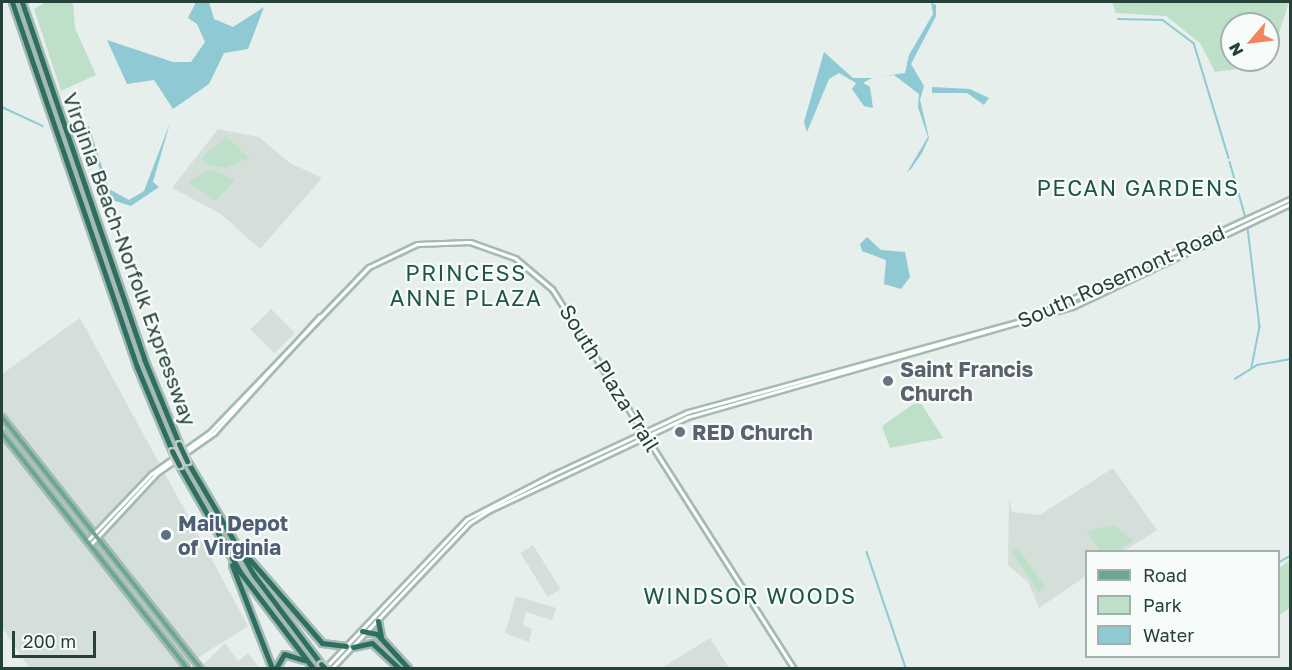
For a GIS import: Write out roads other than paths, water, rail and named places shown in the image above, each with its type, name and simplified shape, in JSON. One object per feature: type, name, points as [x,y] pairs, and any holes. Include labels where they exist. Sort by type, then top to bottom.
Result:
[{"type":"highway","name":"Virginia Beach-Norfolk Expressway","points":[[12,2],[137,367],[172,451],[220,539],[313,669]]},
{"type":"highway","name":"Virginia Beach-Norfolk Expressway","points":[[22,2],[144,359],[179,444],[224,530],[323,666]]},
{"type":"highway","points":[[224,530],[322,643],[346,646]]},
{"type":"highway","points":[[220,539],[272,669]]},
{"type":"highway","points":[[378,621],[381,637]]},
{"type":"highway","points":[[362,631],[371,629],[381,637],[408,669]]},
{"type":"highway","points":[[353,647],[372,643],[399,669]]},
{"type":"highway","points":[[276,669],[279,657],[287,653],[313,669]]},
{"type":"main road","name":"South Rosemont Road","points":[[323,666],[362,631],[470,517],[706,406],[1028,319],[1290,199]]},
{"type":"main road","name":"South Rosemont Road","points":[[332,669],[429,566],[482,515],[645,433],[708,410],[1021,326],[1093,299],[1290,204]]},
{"type":"main road","name":"South Plaza Trail","points":[[96,537],[168,460],[210,432],[362,273],[398,250],[443,240],[496,249],[524,263],[552,289],[793,669]]},
{"type":"main road","name":"South Plaza Trail","points":[[96,537],[172,463],[214,433],[320,316]]},
{"type":"main road","points":[[2,417],[200,669]]},
{"type":"main road","points":[[2,433],[187,669]]},
{"type":"main road","points":[[88,543],[96,537]]},
{"type":"main road","points":[[429,566],[430,573]]},
{"type":"water","points":[[196,2],[209,2],[214,19],[233,27],[264,7],[248,49],[224,53],[209,84],[173,109],[154,80],[127,84],[107,40],[173,62],[191,62],[205,42],[197,24],[188,18]]},
{"type":"water","points":[[931,2],[936,5],[936,16],[911,64],[924,86],[920,100],[929,138],[922,153],[907,172],[928,137],[918,107],[919,94],[894,75],[878,77],[905,73],[909,55],[933,14]]},
{"type":"water","points":[[824,52],[853,78],[872,78],[863,83],[870,87],[873,108],[864,106],[852,89],[856,83],[839,73],[829,79],[807,132],[804,122]]},
{"type":"water","points":[[932,87],[970,89],[989,98],[984,105],[967,93],[932,93]]},
{"type":"water","points":[[170,123],[153,182],[159,187],[131,206],[112,200],[83,127],[89,126],[109,189],[129,200],[144,191]]},
{"type":"water","points":[[867,237],[881,250],[905,252],[910,277],[901,289],[884,284],[886,260],[862,251],[860,244]]},
{"type":"waterway","points":[[1118,19],[1163,20],[1194,43],[1229,158]]},
{"type":"waterway","points":[[2,107],[43,126]]},
{"type":"waterway","points":[[1230,162],[1246,218]]},
{"type":"waterway","points":[[1248,228],[1260,327],[1252,367]]},
{"type":"waterway","points":[[1235,379],[1257,365],[1290,359]]},
{"type":"waterway","points":[[867,552],[906,668]]},
{"type":"waterway","points":[[1280,562],[1290,556]]},
{"type":"place","name":"Saint Francis Church","points":[[888,381]]},
{"type":"place","name":"RED Church","points":[[680,432]]},
{"type":"place","name":"Mail Depot of Virginia","points":[[166,535]]},
{"type":"district","name":"PECAN GARDENS","points":[[1138,188]]},
{"type":"district","name":"PRINCESS ANNE PLAZA","points":[[466,284]]},
{"type":"district","name":"WINDSOR WOODS","points":[[750,596]]}]
